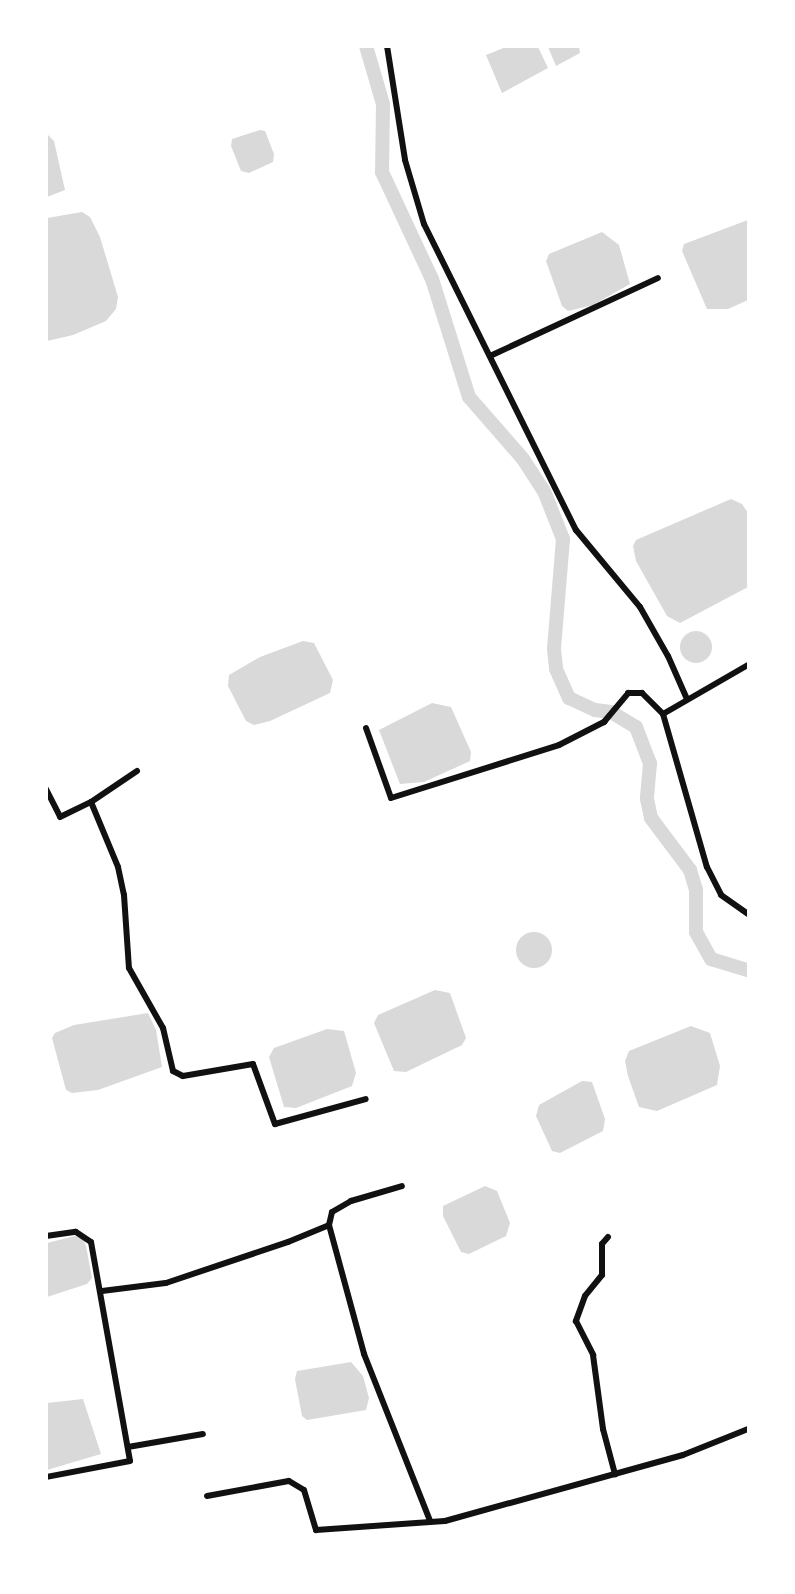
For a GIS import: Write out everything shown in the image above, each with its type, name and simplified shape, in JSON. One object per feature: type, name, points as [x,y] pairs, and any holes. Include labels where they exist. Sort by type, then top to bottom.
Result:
[{"type":"street","points":[[387,46],[405,160],[424,224],[576,530],[640,607],[668,656],[687,699]]},
{"type":"street","points":[[490,356],[658,278]]},
{"type":"street","points":[[663,714],[748,665]]},
{"type":"street","points":[[366,728],[391,798],[559,745],[604,722],[628,693],[642,693],[663,714],[707,867],[721,895],[748,914]]},
{"type":"street","points":[[46,789],[60,817],[91,802],[137,771]]},
{"type":"street","points":[[91,802],[118,867],[124,895],[129,968],[163,1028],[173,1071],[183,1076],[253,1064],[275,1125],[366,1099]]},
{"type":"street","points":[[402,1186],[351,1201],[332,1212],[329,1225],[364,1354],[430,1521]]},
{"type":"street","points":[[102,1291],[166,1283],[329,1225]]},
{"type":"street","points":[[46,1236],[76,1232],[91,1242],[102,1291],[130,1461],[46,1477]]},
{"type":"street","points":[[608,1237],[602,1244],[602,1275],[585,1296],[576,1321],[593,1355],[603,1429],[615,1474]]},
{"type":"street","points":[[207,1496],[290,1481],[304,1490],[316,1530],[430,1521],[475,1514],[683,1455],[748,1429]]},
{"type":"street","points":[[128,1447],[203,1434]]},
{"type":"shaded area","points":[[506,47],[538,47],[548,68],[502,93],[486,55]]},
{"type":"shaded area","points":[[548,47],[579,47],[580,53],[556,66]]},
{"type":"shaded area","points":[[260,130],[265,131],[274,154],[273,162],[249,173],[241,171],[231,146],[232,139]]},
{"type":"shaded area","points":[[47,134],[54,141],[65,190],[47,197]]},
{"type":"shaded area","points":[[82,212],[90,217],[100,237],[118,297],[116,309],[106,321],[73,335],[47,341],[47,218]]},
{"type":"shaded area","points":[[748,220],[748,300],[728,309],[707,309],[682,251],[684,244]]},
{"type":"shaded area","points":[[602,232],[619,245],[630,284],[593,305],[568,311],[562,306],[546,261],[549,254]]},
{"type":"shaded area","points":[[731,499],[742,504],[748,513],[748,587],[680,623],[667,616],[636,561],[633,546],[636,540]]},
{"type":"shaded area","points":[[696,631],[707,636],[712,647],[707,658],[696,663],[685,658],[680,647],[685,636]]},
{"type":"shaded area","points":[[303,641],[314,643],[333,680],[330,693],[270,721],[254,725],[246,721],[228,686],[229,675],[260,657]]},
{"type":"shaded area","points":[[432,703],[451,707],[471,752],[470,761],[424,782],[400,784],[379,730]]},
{"type":"shaded area","points":[[534,932],[547,937],[552,950],[547,963],[534,968],[521,963],[516,950],[521,937]]},
{"type":"shaded area","points":[[435,990],[450,993],[466,1038],[462,1045],[406,1072],[394,1071],[374,1023],[378,1015]]},
{"type":"shaded area","points":[[148,1013],[156,1030],[162,1067],[98,1090],[72,1093],[66,1090],[52,1038],[55,1033],[74,1025]]},
{"type":"shaded area","points":[[691,1026],[710,1033],[720,1066],[717,1085],[657,1111],[639,1107],[625,1061],[629,1051]]},
{"type":"shaded area","points":[[327,1029],[344,1031],[356,1073],[352,1086],[296,1108],[284,1107],[269,1057],[274,1048]]},
{"type":"shaded area","points":[[582,1081],[592,1082],[605,1119],[603,1131],[560,1153],[552,1151],[536,1116],[539,1105]]},
{"type":"shaded area","points":[[485,1186],[497,1191],[510,1223],[506,1236],[469,1254],[461,1252],[443,1216],[443,1206]]},
{"type":"shaded area","points":[[75,1236],[83,1239],[86,1246],[92,1278],[87,1284],[47,1297],[47,1243]]},
{"type":"shaded area","points":[[351,1362],[363,1376],[369,1398],[366,1410],[307,1420],[302,1416],[295,1379],[297,1371]]},
{"type":"shaded area","points":[[83,1399],[101,1454],[47,1470],[47,1403]]},
{"type":"waterway","points":[[366,46],[383,104],[382,172],[432,279],[469,397],[523,459],[544,491],[563,539],[554,649],[556,669],[569,698],[595,710],[611,712],[636,727],[650,763],[647,799],[651,818],[690,870],[696,890],[696,932],[711,959],[748,970]]}]
